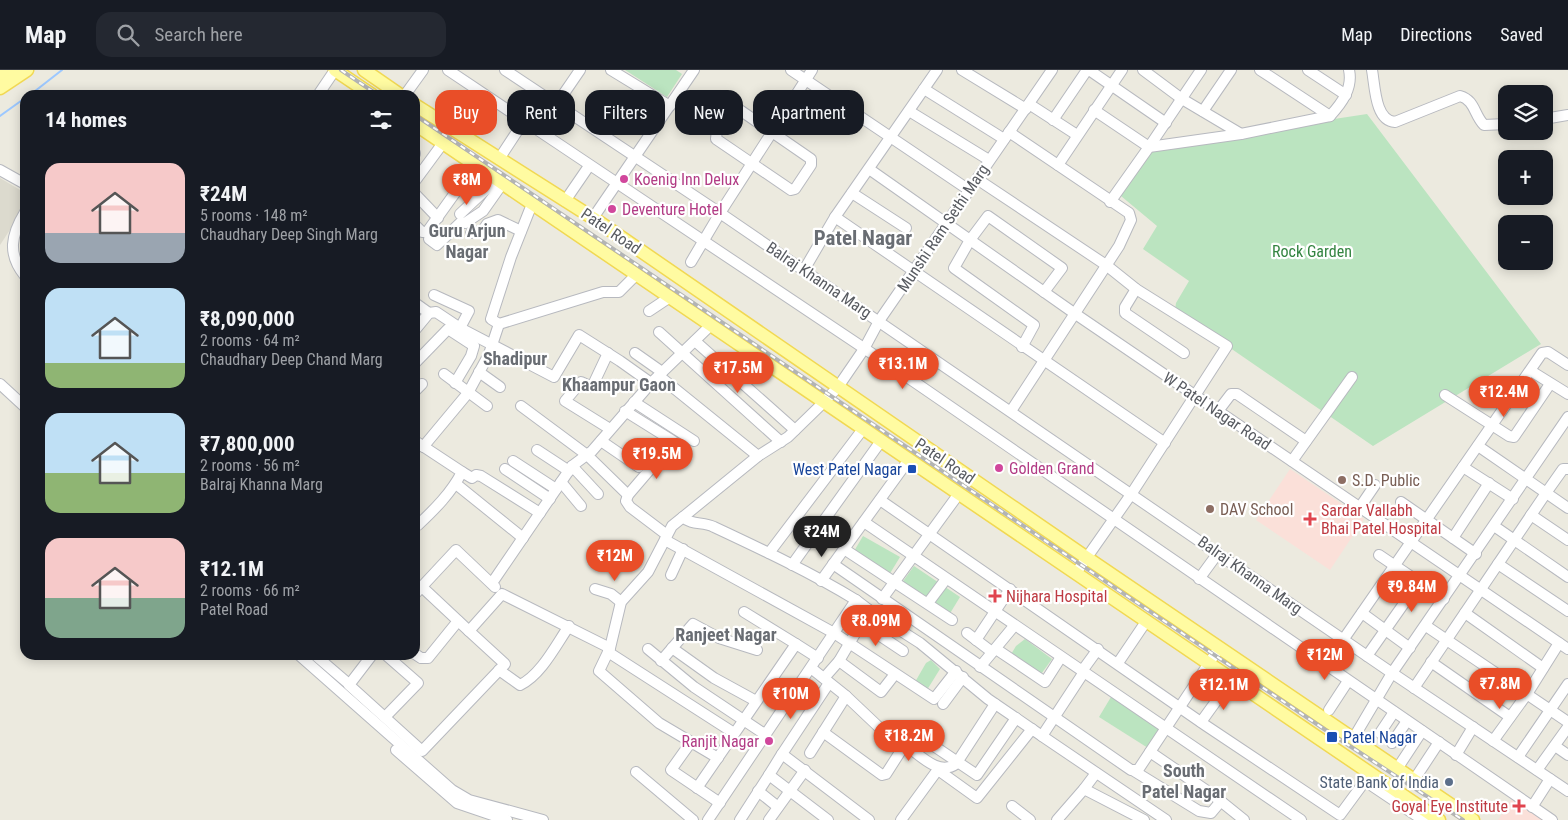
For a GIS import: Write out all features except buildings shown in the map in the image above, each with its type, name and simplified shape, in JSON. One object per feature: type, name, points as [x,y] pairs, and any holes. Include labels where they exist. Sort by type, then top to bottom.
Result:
[{"type":"main road","points":[[0,77],[11,70]]},
{"type":"main road","points":[[0,88],[27,70]]},
{"type":"main road","points":[[364,70],[393,90]]},
{"type":"main road","points":[[337,71],[365,90]]},
{"type":"main road","name":"Patel Road","points":[[420,108],[593,218],[1087,558],[1473,820]]},
{"type":"main road","name":"Patel Road","points":[[420,127],[1439,820]]},
{"type":"street","points":[[409,90],[423,70]]},
{"type":"street","points":[[448,70],[507,110]]},
{"type":"street","name":"Balraj Khanna Marg","points":[[505,70],[535,90]]},
{"type":"street","points":[[566,90],[580,70]]},
{"type":"street","points":[[611,70],[670,106]]},
{"type":"street","points":[[791,70],[969,190]]},
{"type":"street","points":[[799,90],[812,70]]},
{"type":"street","points":[[804,270],[835,217],[938,70]]},
{"type":"street","points":[[962,70],[1077,135]]},
{"type":"street","name":"Munshi Ram Sethi Marg","points":[[621,602],[648,572],[672,526],[758,456],[781,442],[838,387],[912,272],[1052,70]]},
{"type":"street","points":[[1053,120],[1088,70],[1166,123]]},
{"type":"street","points":[[1058,165],[1122,70]]},
{"type":"street","points":[[1143,70],[1182,99],[1241,134]]},
{"type":"street","points":[[1110,202],[1150,148],[1201,70]]},
{"type":"street","points":[[1203,111],[1231,70]]},
{"type":"street","points":[[1260,70],[1330,116]]},
{"type":"street","points":[[1308,70],[1346,95]]},
{"type":"street","points":[[1324,70],[1326,82]]},
{"type":"street","points":[[1094,110],[1150,148],[1241,134],[1330,116],[1346,95],[1350,82],[1349,70]]},
{"type":"street","points":[[1372,70],[1382,115],[1390,122],[1395,122],[1460,96],[1467,97],[1472,102],[1484,125],[1498,124]]},
{"type":"street","points":[[322,90],[337,71]]},
{"type":"street","points":[[327,90],[337,71]]},
{"type":"street","points":[[593,218],[670,106],[690,72]]},
{"type":"street","points":[[924,88],[1058,165],[1110,202],[1129,213],[1131,220],[1106,265],[1012,411]]},
{"type":"street","points":[[753,118],[734,106],[717,129],[716,140],[791,190],[798,187],[811,165],[811,159],[778,135]]},
{"type":"street","points":[[909,111],[989,160]]},
{"type":"street","points":[[1553,118],[1568,115]]},
{"type":"street","name":"Balraj Khanna Marg","points":[[575,117],[1012,411],[1392,674],[1568,792]]},
{"type":"street","points":[[499,159],[515,135]]},
{"type":"street","points":[[545,135],[864,349],[1439,742],[1548,819]]},
{"type":"street","points":[[691,262],[769,135]]},
{"type":"street","points":[[420,174],[443,143]]},
{"type":"street","points":[[420,230],[427,232],[475,165]]},
{"type":"street","points":[[565,201],[590,166]]},
{"type":"street","name":"W Patel Nagar Road","points":[[869,169],[1074,313],[1564,646]]},
{"type":"street","points":[[0,170],[20,181]]},
{"type":"street","points":[[977,179],[1106,265],[1136,289],[1227,346],[1132,493],[1076,573]]},
{"type":"street","points":[[460,214],[499,182]]},
{"type":"street","points":[[429,239],[437,245],[461,222],[465,223],[483,211],[499,182]]},
{"type":"street","points":[[852,193],[906,228]]},
{"type":"street","points":[[420,201],[438,218]]},
{"type":"street","points":[[532,204],[491,319],[500,324],[588,296],[603,292],[622,291],[636,274]]},
{"type":"street","points":[[1022,347],[1034,325],[954,268],[970,240],[988,216],[1062,268],[1044,292]]},
{"type":"street","points":[[835,217],[912,272],[1165,443]]},
{"type":"street","points":[[471,233],[483,230],[487,224],[498,220],[521,231]]},
{"type":"street","points":[[20,222],[15,232],[11,250],[20,270]]},
{"type":"street","points":[[1136,289],[1125,307],[1125,313],[1184,352]]},
{"type":"street","points":[[434,295],[469,311],[460,328]]},
{"type":"street","points":[[649,311],[670,297]]},
{"type":"street","points":[[420,307],[429,313]]},
{"type":"street","points":[[420,324],[429,313],[436,312],[460,328],[554,377],[579,335],[651,384]]},
{"type":"street","points":[[420,443],[468,393],[493,344],[500,324]]},
{"type":"street","points":[[492,584],[570,468],[601,441],[625,411],[711,325]]},
{"type":"street","points":[[420,358],[448,329],[474,346],[455,382]]},
{"type":"street","points":[[658,332],[781,442]]},
{"type":"street","points":[[695,341],[795,430]]},
{"type":"street","points":[[1343,640],[1544,351],[1568,365]]},
{"type":"street","points":[[608,353],[592,387],[582,382],[565,401],[610,429]]},
{"type":"street","points":[[635,353],[758,456]]},
{"type":"street","points":[[1531,371],[1568,394]]},
{"type":"street","points":[[479,372],[500,387]]},
{"type":"street","points":[[444,374],[487,406]]},
{"type":"street","points":[[1292,461],[1352,377]]},
{"type":"street","points":[[0,384],[20,402]]},
{"type":"street","points":[[1445,395],[1509,436],[1516,435],[1550,384]]},
{"type":"street","points":[[0,391],[20,409]]},
{"type":"street","points":[[1218,411],[1231,394],[1237,394],[1306,442]]},
{"type":"street","points":[[634,402],[694,441]]},
{"type":"street","points":[[521,406],[587,455],[628,495]]},
{"type":"street","points":[[625,411],[673,441]]},
{"type":"street","points":[[1353,739],[1392,674],[1526,479],[1564,431],[1568,417]]},
{"type":"street","points":[[769,553],[863,429]]},
{"type":"street","points":[[601,441],[639,467]]},
{"type":"street","points":[[792,565],[881,441]]},
{"type":"street","points":[[420,445],[472,478],[476,474],[481,476],[540,512]]},
{"type":"street","points":[[1478,446],[1568,508]]},
{"type":"street","points":[[537,450],[570,468],[598,494]]},
{"type":"street","points":[[661,451],[658,460],[626,498],[628,505],[666,537],[683,549],[834,633],[934,699],[960,674]]},
{"type":"street","points":[[513,461],[558,486],[581,506]]},
{"type":"street","points":[[821,581],[905,466]]},
{"type":"street","points":[[1463,467],[1513,499]]},
{"type":"street","points":[[505,469],[550,499]]},
{"type":"street","points":[[1414,688],[1446,639],[1482,590],[1546,492],[1563,469],[1568,469]]},
{"type":"street","points":[[420,523],[456,484],[462,472]]},
{"type":"street","points":[[1453,538],[1489,483]]},
{"type":"street","points":[[456,484],[523,538]]},
{"type":"street","points":[[1360,507],[1375,485]]},
{"type":"street","points":[[708,820],[834,633],[858,601],[880,597],[955,499]]},
{"type":"street","points":[[880,500],[927,535],[1010,589],[1343,818],[1365,781],[1424,820]]},
{"type":"street","points":[[1401,502],[1476,554]]},
{"type":"street","points":[[1531,515],[1568,540]]},
{"type":"street","points":[[683,517],[690,524],[712,525],[858,601],[920,643],[996,704],[1166,820]]},
{"type":"street","points":[[864,522],[1301,820]]},
{"type":"street","points":[[1494,526],[1568,577]]},
{"type":"street","points":[[671,575],[683,549]]},
{"type":"street","points":[[844,549],[952,620]]},
{"type":"street","points":[[420,588],[456,550],[502,594],[569,626],[609,650],[734,733]]},
{"type":"street","points":[[1199,579],[1218,553]]},
{"type":"street","points":[[1379,555],[1444,599]]},
{"type":"street","points":[[833,564],[1054,719],[1199,811],[1211,813],[1221,801]]},
{"type":"street","points":[[1498,564],[1568,611]]},
{"type":"street","points":[[928,604],[946,578]]},
{"type":"street","points":[[1367,656],[1419,582]]},
{"type":"street","points":[[595,589],[611,594],[621,602],[609,650],[599,671],[659,723],[718,758]]},
{"type":"street","points":[[976,640],[1010,589]]},
{"type":"street","points":[[321,660],[424,750],[499,670],[504,662],[458,621],[420,592]]},
{"type":"street","points":[[469,631],[502,594]]},
{"type":"street","points":[[740,820],[840,661],[869,610]]},
{"type":"street","points":[[744,612],[818,658]]},
{"type":"street","points":[[1362,613],[1410,648]]},
{"type":"street","points":[[1465,613],[1544,668]]},
{"type":"street","points":[[420,657],[428,658],[458,621]]},
{"type":"street","points":[[861,623],[904,650]]},
{"type":"street","points":[[661,661],[693,624],[719,638],[757,650]]},
{"type":"street","points":[[499,670],[520,686],[540,667],[569,626]]},
{"type":"street","points":[[980,667],[1014,626]]},
{"type":"street","points":[[1118,663],[1142,626]]},
{"type":"street","points":[[1426,626],[1568,722]]},
{"type":"street","points":[[967,633],[1045,682],[1061,657]]},
{"type":"street","points":[[697,788],[796,644]]},
{"type":"street","points":[[1493,740],[1544,668],[1564,646]]},
{"type":"street","points":[[672,648],[714,678],[756,702]]},
{"type":"street","points":[[1134,771],[1138,770],[1219,648]]},
{"type":"street","points":[[648,649],[694,687],[766,735]]},
{"type":"street","points":[[1042,736],[1098,649]]},
{"type":"street","points":[[298,660],[446,795],[468,809],[507,820]]},
{"type":"street","points":[[305,660],[452,790],[469,800],[543,820]]},
{"type":"street","points":[[350,686],[349,682],[368,660]]},
{"type":"street","points":[[385,717],[418,683],[392,660]]},
{"type":"street","points":[[840,661],[881,692],[895,674]]},
{"type":"street","points":[[1431,662],[1510,717]]},
{"type":"street","points":[[811,668],[846,696],[902,748]]},
{"type":"street","points":[[943,704],[960,674]]},
{"type":"street","points":[[1329,710],[1348,681]]},
{"type":"street","points":[[1518,757],[1568,684]]},
{"type":"street","points":[[1201,722],[1227,686]]},
{"type":"street","points":[[810,753],[846,696]]},
{"type":"street","points":[[901,820],[938,769],[951,768],[957,762],[996,704]]},
{"type":"street","points":[[1380,733],[1394,712]]},
{"type":"street","points":[[925,740],[977,775],[1016,718]]},
{"type":"street","points":[[1392,744],[1407,721]]},
{"type":"street","points":[[1456,755],[1473,727]]},
{"type":"street","points":[[1537,770],[1568,727]]},
{"type":"street","points":[[823,732],[882,775],[886,774],[902,748],[907,746],[977,798],[1032,729]]},
{"type":"street","points":[[1397,769],[1422,731]]},
{"type":"street","points":[[691,742],[671,770],[720,803]]},
{"type":"street","points":[[1414,780],[1439,742]]},
{"type":"street","points":[[1554,746],[1568,756]]},
{"type":"street","points":[[1150,752],[1221,801],[1244,820]]},
{"type":"street","points":[[782,754],[869,820]]},
{"type":"street","points":[[769,820],[805,770]]},
{"type":"street","points":[[636,772],[693,820]]},
{"type":"street","points":[[1057,820],[1096,773]]},
{"type":"street","points":[[769,775],[827,820]]},
{"type":"street","points":[[1532,807],[1550,779]]},
{"type":"street","points":[[1084,789],[1144,820]]},
{"type":"street","points":[[758,791],[778,807]]},
{"type":"street","points":[[1012,806],[1030,820]]},
{"type":"shaded area","points":[[0,178],[20,190],[20,215],[0,245]]},
{"type":"shaded area","name":"Sardar Vallabh Bhai Patel Hospital","points":[[1290,469],[1364,519],[1330,570],[1256,520]]},
{"type":"shaded area","name":"Goyal Eye Institute","points":[[1514,796],[1545,816],[1542,820],[1498,820]]},
{"type":"green space","points":[[625,70],[676,70],[682,74],[667,97],[665,96],[665,90],[656,90]]},
{"type":"green space","name":"Rock Garden","points":[[1367,114],[1541,344],[1373,446],[1175,310],[1176,303],[1189,281],[1143,249],[1157,226],[1115,191],[1149,147]]},
{"type":"green space","points":[[863,536],[900,557],[889,575],[853,553]]},
{"type":"green space","points":[[914,566],[960,597],[949,615],[901,584]]},
{"type":"green space","points":[[1025,639],[1052,659],[1039,677],[1010,656],[1016,646]]},
{"type":"green space","points":[[931,660],[940,669],[922,698],[911,689],[926,663]]},
{"type":"green space","points":[[1111,697],[1163,727],[1148,748],[1099,717]]},
{"type":"waterway","points":[[36,90],[62,70]]},
{"type":"waterway","points":[[0,116],[20,102]]},
{"type":"railway","points":[[341,70],[371,90]]},
{"type":"railway","points":[[420,118],[1333,735],[1463,820]]},
{"type":"place","name":"Koenig Inn Delux","points":[[624,179]]},
{"type":"place","name":"Deventure Hotel","points":[[612,209]]},
{"type":"place","name":"Golden Grand","points":[[999,468]]},
{"type":"place","name":"West Patel Nagar","points":[[912,469]]},
{"type":"place","name":"S.D. Public","points":[[1342,480]]},
{"type":"place","name":"DAV School","points":[[1210,509]]},
{"type":"place","name":"Sardar Vallabh Bhai Patel Hospital","points":[[1310,519]]},
{"type":"place","name":"Nijhara Hospital","points":[[995,596]]},
{"type":"place","name":"Patel Nagar","points":[[1332,737]]},
{"type":"place","name":"Ranjit Nagar","points":[[769,741]]},
{"type":"place","name":"State Bank of India","points":[[1449,782]]},
{"type":"place","name":"Goyal Eye Institute","points":[[1519,806]]},
{"type":"district","name":"Patel Nagar","points":[[863,238]]},
{"type":"district","name":"Guru Arjun Nagar","points":[[467,240]]},
{"type":"district","name":"Shadipur","points":[[515,358]]},
{"type":"district","name":"Khaampur Gaon","points":[[619,384]]},
{"type":"district","name":"Ranjeet Nagar","points":[[726,634]]},
{"type":"district","name":"South Patel Nagar","points":[[1184,780]]}]
